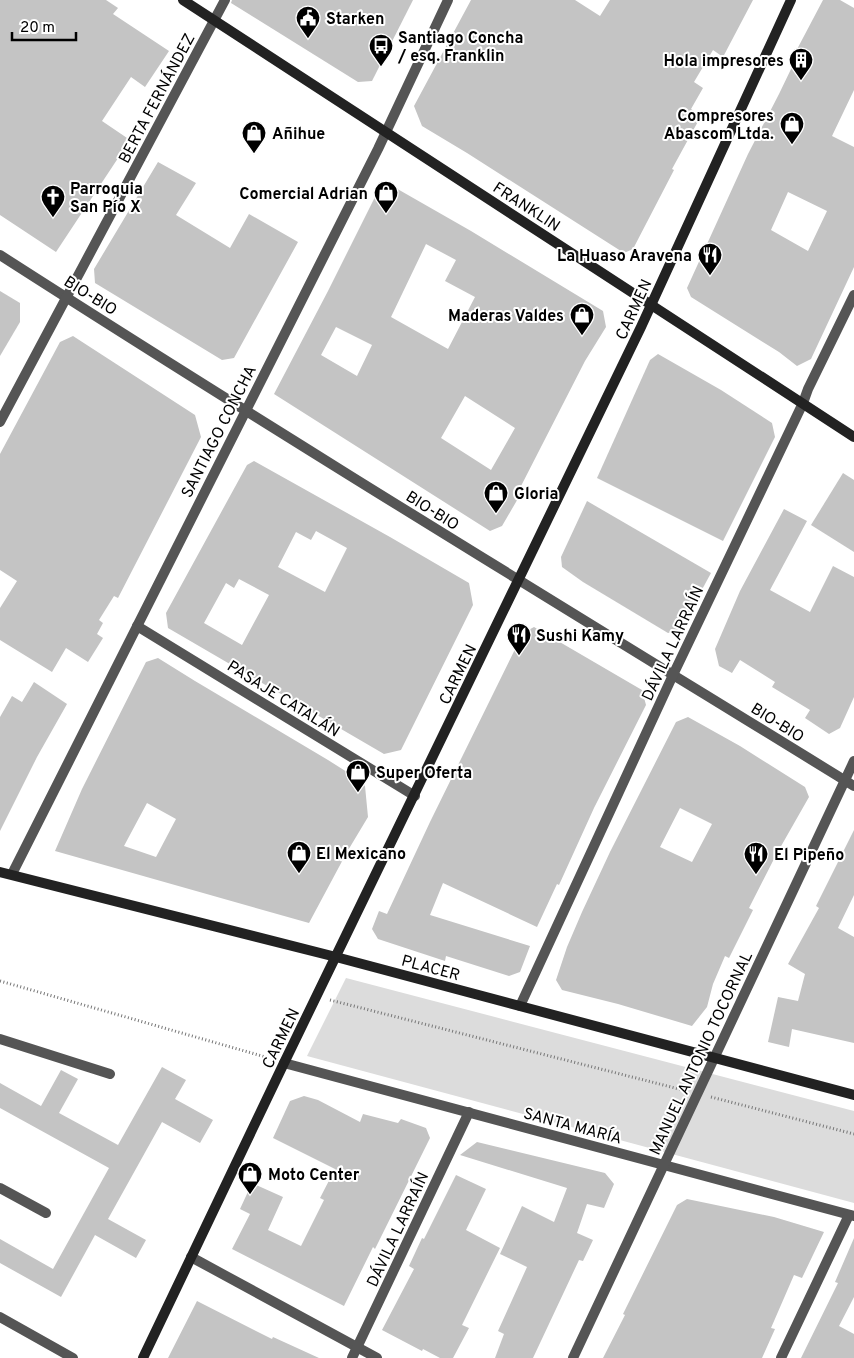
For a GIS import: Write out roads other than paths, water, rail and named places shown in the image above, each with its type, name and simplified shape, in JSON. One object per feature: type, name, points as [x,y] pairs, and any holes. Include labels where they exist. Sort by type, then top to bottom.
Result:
[{"type":"main road","name":"FRANKLIN","points":[[184,0],[854,437]]},
{"type":"main road","name":"CARMEN","points":[[143,1358],[652,305],[791,0]]},
{"type":"main road","name":"PLACER","points":[[0,872],[336,957],[854,1095]]},
{"type":"street","name":"BERTA FERNÁNDEZ","points":[[0,422],[225,0]]},
{"type":"street","name":"SANTIAGO CONCHA","points":[[12,874],[386,132],[448,0]]},
{"type":"street","name":"BIO-BIO","points":[[0,255],[519,581],[849,783]]},
{"type":"street","name":"DÁVILA LARRAÍN","points":[[520,1006],[673,675],[854,295]]},
{"type":"street","name":"PASAJE CATALÁN","points":[[137,626],[415,796]]},
{"type":"street","name":"MANUEL ANTONIO TOCORNAL","points":[[573,1358],[715,1058],[849,783],[854,761]]},
{"type":"street","points":[[0,1039],[110,1074]]},
{"type":"street","name":"SANTA MARÍA","points":[[284,1063],[852,1216]]},
{"type":"street","name":"DÁVILA LARRAÍN","points":[[352,1358],[468,1112]]},
{"type":"street","points":[[0,1188],[46,1213]]},
{"type":"street","points":[[781,1358],[852,1216]]},
{"type":"street","points":[[191,1257],[377,1358]]},
{"type":"street","points":[[0,1317],[73,1358]]},
{"type":"place","name":"Starken","points":[[308,39]]},
{"type":"place","name":"Santiago Concha / esq. Franklin","points":[[381,67]]},
{"type":"place","name":"Hola impresores","points":[[801,81]]},
{"type":"place","name":"Compresores Abascom Ltda.","points":[[792,145]]},
{"type":"place","name":"Añihue","points":[[254,154]]},
{"type":"place","name":"Comercial Adrian","points":[[386,214]]},
{"type":"place","name":"Parroquia San Pío X","points":[[53,218]]},
{"type":"place","name":"La Huaso Aravena","points":[[710,276]]},
{"type":"place","name":"Maderas Valdes","points":[[582,336]]},
{"type":"place","name":"Gloria","points":[[496,514]]},
{"type":"place","name":"Sushi Kamy","points":[[519,656]]},
{"type":"place","name":"Super Oferta","points":[[358,793]]},
{"type":"place","name":"El Mexicano","points":[[299,874]]},
{"type":"place","name":"El Pipeño","points":[[756,875]]},
{"type":"place","name":"Moto Center","points":[[250,1195]]}]
